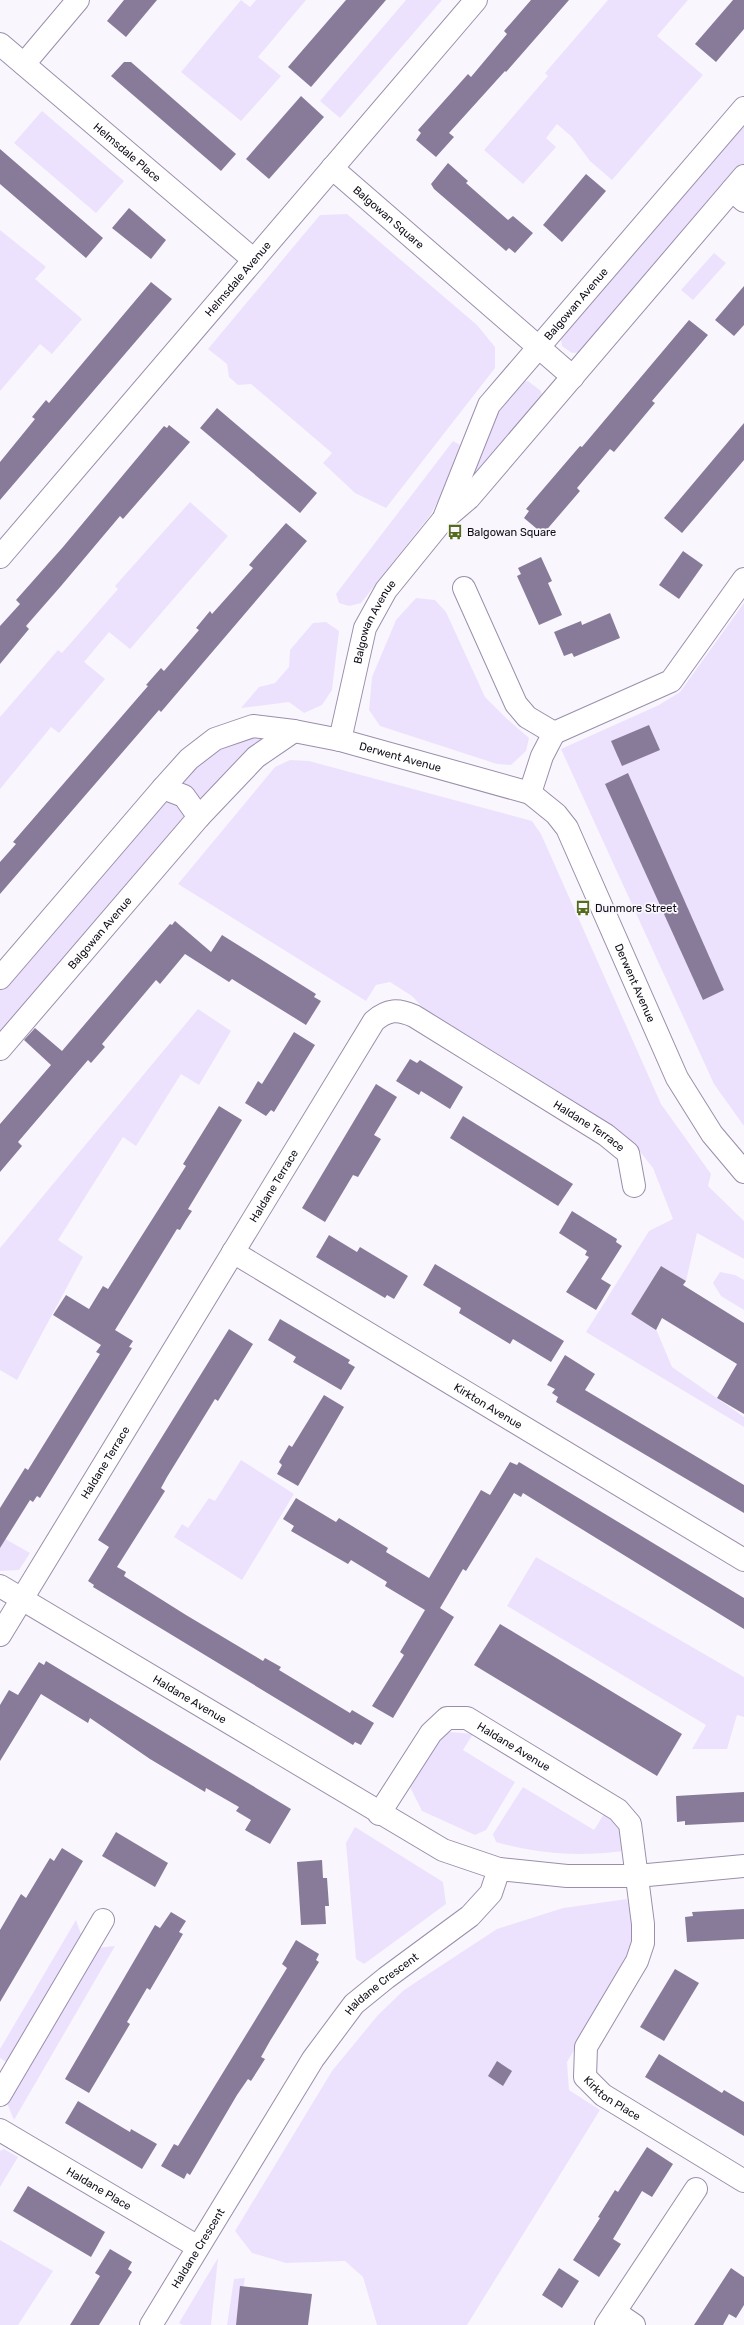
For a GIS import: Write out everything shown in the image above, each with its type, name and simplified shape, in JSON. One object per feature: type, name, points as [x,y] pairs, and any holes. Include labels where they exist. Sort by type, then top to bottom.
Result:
[{"type":"street","points":[[24,64],[78,0]]},
{"type":"street","name":"Helmsdale Avenue","points":[[0,556],[476,0]]},
{"type":"street","name":"Helmsdale Place","points":[[0,44],[254,260]]},
{"type":"street","name":"Balgowan Avenue","points":[[442,521],[489,405],[744,108]]},
{"type":"street","name":"Balgowan Square","points":[[332,168],[573,377]]},
{"type":"street","name":"Balgowan Avenue","points":[[340,740],[364,628],[386,590],[442,521],[470,498],[573,377],[740,189]]},
{"type":"street","points":[[530,793],[542,756],[554,734],[671,681],[744,579]]},
{"type":"street","points":[[464,588],[516,704],[527,717],[554,734]]},
{"type":"street","points":[[0,978],[189,759],[215,739],[253,726],[294,731]]},
{"type":"street","name":"Balgowan Avenue","points":[[0,1049],[199,817],[256,757],[294,731]]},
{"type":"street","name":"Derwent Avenue","points":[[294,731],[340,740],[530,793],[551,810],[567,828],[677,1078],[712,1134],[744,1172]]},
{"type":"street","points":[[163,788],[184,796],[199,817]]},
{"type":"street","name":"Haldane Terrace","points":[[0,1634],[374,1021],[384,1012],[401,1010],[414,1016],[606,1135],[628,1153],[634,1186]]},
{"type":"street","name":"Kirkton Avenue","points":[[233,1252],[744,1560]]},
{"type":"street","name":"Haldane Avenue","points":[[0,1586],[379,1814],[443,1850],[499,1869]]},
{"type":"street","name":"Haldane Avenue","points":[[379,1814],[431,1732],[447,1718],[467,1718],[618,1810],[630,1824],[637,1876]]},
{"type":"street","points":[[499,1869],[567,1876],[637,1876],[744,1866]]},
{"type":"street","name":"Haldane Crescent","points":[[151,2325],[313,2058],[354,2004],[386,1978],[470,1916],[491,1893],[499,1869]]},
{"type":"street","name":"Kirkton Place","points":[[637,1876],[643,1943],[637,1962],[586,2047],[584,2077],[603,2095],[744,2181]]},
{"type":"street","points":[[0,2095],[103,1920]]},
{"type":"street","name":"Haldane Place","points":[[0,2130],[198,2247]]},
{"type":"street","points":[[634,2325],[610,2319],[696,2189]]},
{"type":"shaded area","points":[[241,0],[250,7],[256,0],[306,0],[258,57],[281,76],[241,121],[181,72]]},
{"type":"shaded area","points":[[406,0],[442,0],[340,118],[320,101]]},
{"type":"shaded area","points":[[608,0],[688,0],[657,36],[703,75],[612,180],[590,161],[572,137],[557,124],[546,138],[556,147],[523,184],[484,150],[548,76],[545,73]]},
{"type":"shaded area","points":[[42,111],[124,181],[96,213],[14,143]]},
{"type":"shaded area","points":[[744,117],[744,168],[585,352],[572,353],[562,346],[560,334]]},
{"type":"shaded area","points":[[347,214],[477,325],[495,347],[495,368],[386,508],[355,493],[323,463],[332,453],[251,384],[238,385],[229,377],[227,364],[208,349],[320,215]]},
{"type":"shaded area","points":[[0,230],[46,267],[35,279],[82,319],[52,354],[40,344],[0,391]]},
{"type":"shaded area","points":[[714,253],[726,263],[693,300],[681,290]]},
{"type":"shaded area","points":[[528,381],[541,391],[543,401],[470,488],[465,483],[486,423],[518,383]]},
{"type":"shaded area","points":[[453,441],[460,445],[449,480],[431,514],[361,603],[349,606],[339,603],[336,594]]},
{"type":"shaded area","points":[[190,502],[228,536],[130,649],[109,632],[84,662],[105,679],[59,733],[51,727],[0,789],[0,717],[58,650],[62,653],[118,589],[115,586]]},
{"type":"shaded area","points":[[416,598],[435,600],[446,612],[485,697],[529,738],[526,751],[511,765],[497,764],[380,726],[369,710],[372,677],[396,620]]},
{"type":"shaded area","points":[[744,603],[744,1126],[714,1084],[561,749],[659,705],[680,692]]},
{"type":"shaded area","points":[[326,622],[339,631],[332,690],[322,705],[304,713],[289,702],[241,708],[259,687],[275,683],[289,667],[290,650],[313,623]]},
{"type":"shaded area","points":[[263,733],[265,740],[200,804],[175,784],[230,741]]},
{"type":"shaded area","points":[[290,760],[309,761],[532,821],[541,834],[661,1104],[711,1174],[708,1186],[744,1221],[744,1259],[697,1233],[686,1281],[661,1266],[631,1314],[656,1329],[672,1367],[744,1417],[744,1427],[586,1332],[649,1231],[673,1219],[653,1168],[634,1144],[427,1012],[412,996],[390,982],[376,985],[366,1001],[178,884],[275,767]]},
{"type":"shaded area","points":[[173,799],[186,813],[184,824],[0,1040],[0,990],[162,800]]},
{"type":"shaded area","points":[[198,1009],[231,1031],[199,1085],[181,1074],[136,1146],[123,1137],[58,1240],[83,1257],[17,1380],[0,1370],[0,1248]]},
{"type":"shaded area","points":[[720,1272],[735,1275],[744,1280],[744,1310],[721,1296],[713,1283]]},
{"type":"shaded area","points":[[241,1460],[294,1494],[242,1580],[174,1537],[182,1524],[188,1528],[209,1498],[215,1501]]},
{"type":"shaded area","points":[[0,1536],[30,1553],[19,1570],[0,1571]]},
{"type":"shaded area","points":[[536,1557],[744,1677],[744,1717],[737,1715],[727,1749],[692,1749],[706,1725],[507,1606]]},
{"type":"shaded area","points":[[450,1732],[473,1734],[463,1750],[515,1782],[486,1830],[475,1835],[422,1811],[409,1785],[435,1741]]},
{"type":"shaded area","points":[[523,1787],[594,1830],[604,1814],[620,1830],[623,1839],[623,1851],[591,1854],[543,1852],[496,1842],[493,1834]]},
{"type":"shaded area","points":[[355,1827],[443,1882],[446,1904],[364,1964],[356,1959],[346,1843]]},
{"type":"shaded area","points":[[627,1899],[634,1931],[631,1954],[567,2062],[569,2090],[600,2110],[467,2325],[377,2325],[363,2277],[345,2261],[286,2263],[252,2253],[235,2231],[332,2071],[378,2015],[404,1990],[497,1929],[563,1908]]},
{"type":"shaded area","points":[[76,1920],[82,1937],[8,2063],[0,2058],[0,2049]]},
{"type":"shaded area","points":[[115,1946],[14,2120],[7,2103],[97,1948]]},
{"type":"shaded area","points":[[4,2149],[18,2157],[0,2187],[0,2151]]},
{"type":"shaded area","points":[[0,2240],[53,2271],[18,2325],[0,2325]]},
{"type":"shaded area","points":[[218,2258],[211,2325],[183,2325],[179,2323]]},
{"type":"shaded area","points":[[245,2278],[236,2325],[227,2325],[234,2279]]},
{"type":"building","points":[[124,0],[157,0],[126,37],[107,21]]},
{"type":"building","points":[[346,0],[386,0],[311,87],[288,67]]},
{"type":"building","points":[[531,0],[569,0],[506,72],[505,71],[449,133],[454,137],[436,157],[416,140],[421,133],[418,130],[468,74],[471,77],[507,34],[504,31]]},
{"type":"building","points":[[733,0],[744,0],[744,29],[716,62],[695,44]]},
{"type":"building","points":[[124,62],[131,62],[236,154],[221,171],[111,76]]},
{"type":"building","points":[[301,96],[324,117],[269,179],[246,159]]},
{"type":"building","points":[[0,149],[103,238],[86,258],[0,184]]},
{"type":"building","points":[[448,163],[468,181],[466,183],[508,220],[513,216],[533,233],[515,253],[509,248],[506,251],[434,189],[431,184]]},
{"type":"building","points":[[586,174],[606,191],[562,242],[543,225]]},
{"type":"building","points":[[129,208],[166,240],[151,259],[112,228]]},
{"type":"building","points":[[151,282],[172,299],[0,500],[0,462],[35,419],[32,417],[46,400],[49,403]]},
{"type":"building","points":[[744,286],[744,325],[734,336],[715,320]]},
{"type":"building","points":[[689,320],[708,335],[652,401],[655,403],[614,452],[610,449],[577,488],[580,491],[543,534],[524,518],[529,511],[526,509],[580,446],[582,447]]},
{"type":"building","points":[[217,408],[317,493],[300,513],[200,428]]},
{"type":"building","points":[[744,423],[744,460],[682,533],[664,518]]},
{"type":"building","points":[[169,425],[190,442],[123,519],[120,516],[26,626],[29,629],[0,664],[0,626],[20,604],[16,600],[63,547],[164,426],[167,428]]},
{"type":"building","points":[[286,523],[307,541],[161,712],[159,710],[0,894],[0,862],[16,844],[13,842],[148,686],[146,685],[161,668],[164,671],[199,630],[196,628],[210,611],[212,614],[253,568],[249,565]]},
{"type":"building","points":[[683,551],[703,565],[679,599],[659,585]]},
{"type":"building","points":[[541,557],[552,581],[548,583],[562,615],[539,625],[517,576],[521,574],[518,568]]},
{"type":"building","points":[[610,613],[620,638],[574,657],[572,653],[564,656],[554,632],[581,621],[582,625]]},
{"type":"building","points":[[649,725],[660,750],[622,766],[611,741]]},
{"type":"building","points":[[628,773],[724,990],[703,1000],[605,784]]},
{"type":"building","points":[[175,921],[211,952],[222,935],[316,994],[314,997],[321,1001],[306,1025],[232,979],[229,982],[185,954],[160,984],[156,980],[102,1044],[105,1047],[91,1063],[88,1060],[18,1142],[22,1146],[0,1172],[0,1124],[51,1065],[24,1040],[35,1028],[62,1051],[170,924],[172,925]]},
{"type":"building","points":[[294,1032],[315,1045],[274,1112],[271,1110],[266,1116],[245,1103],[258,1081],[262,1084]]},
{"type":"building","points":[[410,1059],[417,1063],[420,1060],[463,1087],[450,1109],[421,1091],[419,1095],[396,1081]]},
{"type":"building","points":[[376,1084],[397,1097],[374,1135],[381,1139],[358,1177],[353,1175],[325,1222],[302,1208]]},
{"type":"building","points":[[219,1106],[242,1120],[188,1209],[192,1211],[180,1230],[177,1229],[115,1330],[133,1341],[129,1347],[132,1348],[40,1498],[37,1496],[33,1502],[30,1500],[0,1548],[0,1508],[25,1468],[28,1470],[100,1354],[96,1352],[101,1345],[53,1315],[66,1295],[89,1309],[103,1286],[108,1289],[186,1166],[183,1164]]},
{"type":"building","points":[[463,1116],[573,1184],[558,1206],[450,1138]]},
{"type":"building","points":[[572,1211],[617,1239],[616,1242],[622,1246],[601,1279],[611,1285],[596,1310],[566,1292],[589,1257],[585,1255],[587,1251],[559,1233]]},
{"type":"building","points":[[329,1235],[357,1252],[360,1247],[408,1276],[394,1299],[387,1295],[385,1298],[316,1257]]},
{"type":"building","points":[[435,1264],[564,1341],[551,1362],[513,1339],[510,1344],[459,1313],[461,1308],[423,1285]]},
{"type":"building","points":[[661,1266],[686,1281],[683,1285],[744,1323],[744,1414],[717,1398],[737,1364],[662,1318],[656,1330],[631,1314]]},
{"type":"building","points":[[280,1319],[350,1360],[348,1363],[355,1367],[341,1390],[293,1362],[296,1357],[268,1340]]},
{"type":"building","points":[[229,1329],[253,1344],[218,1401],[215,1399],[167,1477],[161,1488],[165,1491],[117,1567],[126,1572],[124,1576],[186,1615],[263,1661],[265,1658],[281,1667],[279,1670],[350,1713],[352,1710],[374,1723],[361,1745],[355,1742],[353,1745],[93,1587],[94,1585],[88,1581],[109,1547],[98,1540]]},
{"type":"building","points":[[565,1355],[595,1374],[585,1390],[744,1485],[744,1513],[556,1402],[558,1397],[552,1393],[555,1389],[547,1385]]},
{"type":"building","points":[[324,1395],[344,1407],[298,1486],[277,1474],[282,1465],[279,1462],[289,1445],[292,1447]]},
{"type":"building","points":[[510,1462],[517,1465],[519,1462],[744,1598],[744,1629],[523,1493],[521,1497],[514,1493],[466,1571],[463,1569],[440,1608],[454,1617],[393,1718],[372,1706],[404,1655],[400,1652],[425,1610],[385,1586],[387,1582],[351,1560],[348,1564],[291,1531],[294,1526],[283,1519],[296,1498],[336,1522],[339,1518],[388,1548],[386,1552],[429,1578],[481,1490],[490,1495]]},
{"type":"building","points":[[500,1624],[682,1734],[657,1776],[474,1665]]},
{"type":"building","points":[[46,1661],[291,1809],[270,1844],[245,1830],[251,1820],[236,1811],[239,1807],[206,1788],[205,1792],[150,1759],[90,1718],[88,1723],[41,1694],[0,1761],[0,1705],[9,1690],[18,1695],[39,1662],[44,1665]]},
{"type":"building","points":[[744,1792],[744,1822],[685,1825],[685,1821],[677,1822],[676,1796]]},
{"type":"building","points":[[116,1832],[168,1863],[155,1887],[102,1856]]},
{"type":"building","points":[[62,1848],[83,1861],[0,2002],[0,1930],[21,1894],[26,1898],[50,1858],[54,1861]]},
{"type":"building","points":[[322,1860],[323,1878],[327,1878],[329,1906],[325,1906],[326,1924],[301,1925],[297,1862]]},
{"type":"building","points":[[744,1909],[744,1939],[687,1942],[685,1917],[693,1916],[692,1912]]},
{"type":"building","points":[[171,1912],[186,1921],[179,1932],[183,1934],[150,1990],[147,1988],[127,2022],[130,2024],[89,2093],[65,2079],[155,1925],[160,1928]]},
{"type":"building","points":[[296,1940],[319,1954],[316,1960],[319,1962],[261,2057],[265,2059],[251,2081],[248,2079],[237,2095],[190,2175],[187,2173],[184,2179],[161,2166],[174,2144],[178,2146],[287,1968],[282,1964]]},
{"type":"building","points":[[675,1969],[699,1983],[664,2041],[640,2027]]},
{"type":"building","points":[[659,2054],[722,2093],[724,2090],[744,2102],[744,2136],[645,2077]]},
{"type":"building","points":[[497,2061],[512,2071],[503,2086],[488,2076]]},
{"type":"building","points":[[78,2101],[130,2132],[131,2129],[157,2144],[142,2169],[65,2123]]},
{"type":"building","points":[[647,2147],[673,2164],[652,2197],[642,2191],[613,2239],[621,2244],[599,2277],[573,2260],[600,2218],[598,2217],[615,2190],[618,2192]]},
{"type":"building","points":[[28,2186],[105,2232],[91,2257],[13,2211]]},
{"type":"building","points":[[110,2249],[132,2262],[128,2269],[132,2272],[99,2325],[70,2325],[100,2276],[95,2273]]},
{"type":"building","points":[[559,2268],[579,2281],[562,2308],[542,2295]]},
{"type":"building","points":[[731,2268],[744,2277],[744,2305],[736,2318],[729,2314],[723,2325],[694,2325]]},
{"type":"building","points":[[240,2286],[312,2294],[308,2325],[236,2325]]},
{"type":"place","name":"Balgowan Square","points":[[455,532]]},
{"type":"place","name":"Dunmore Street","points":[[583,908]]}]
